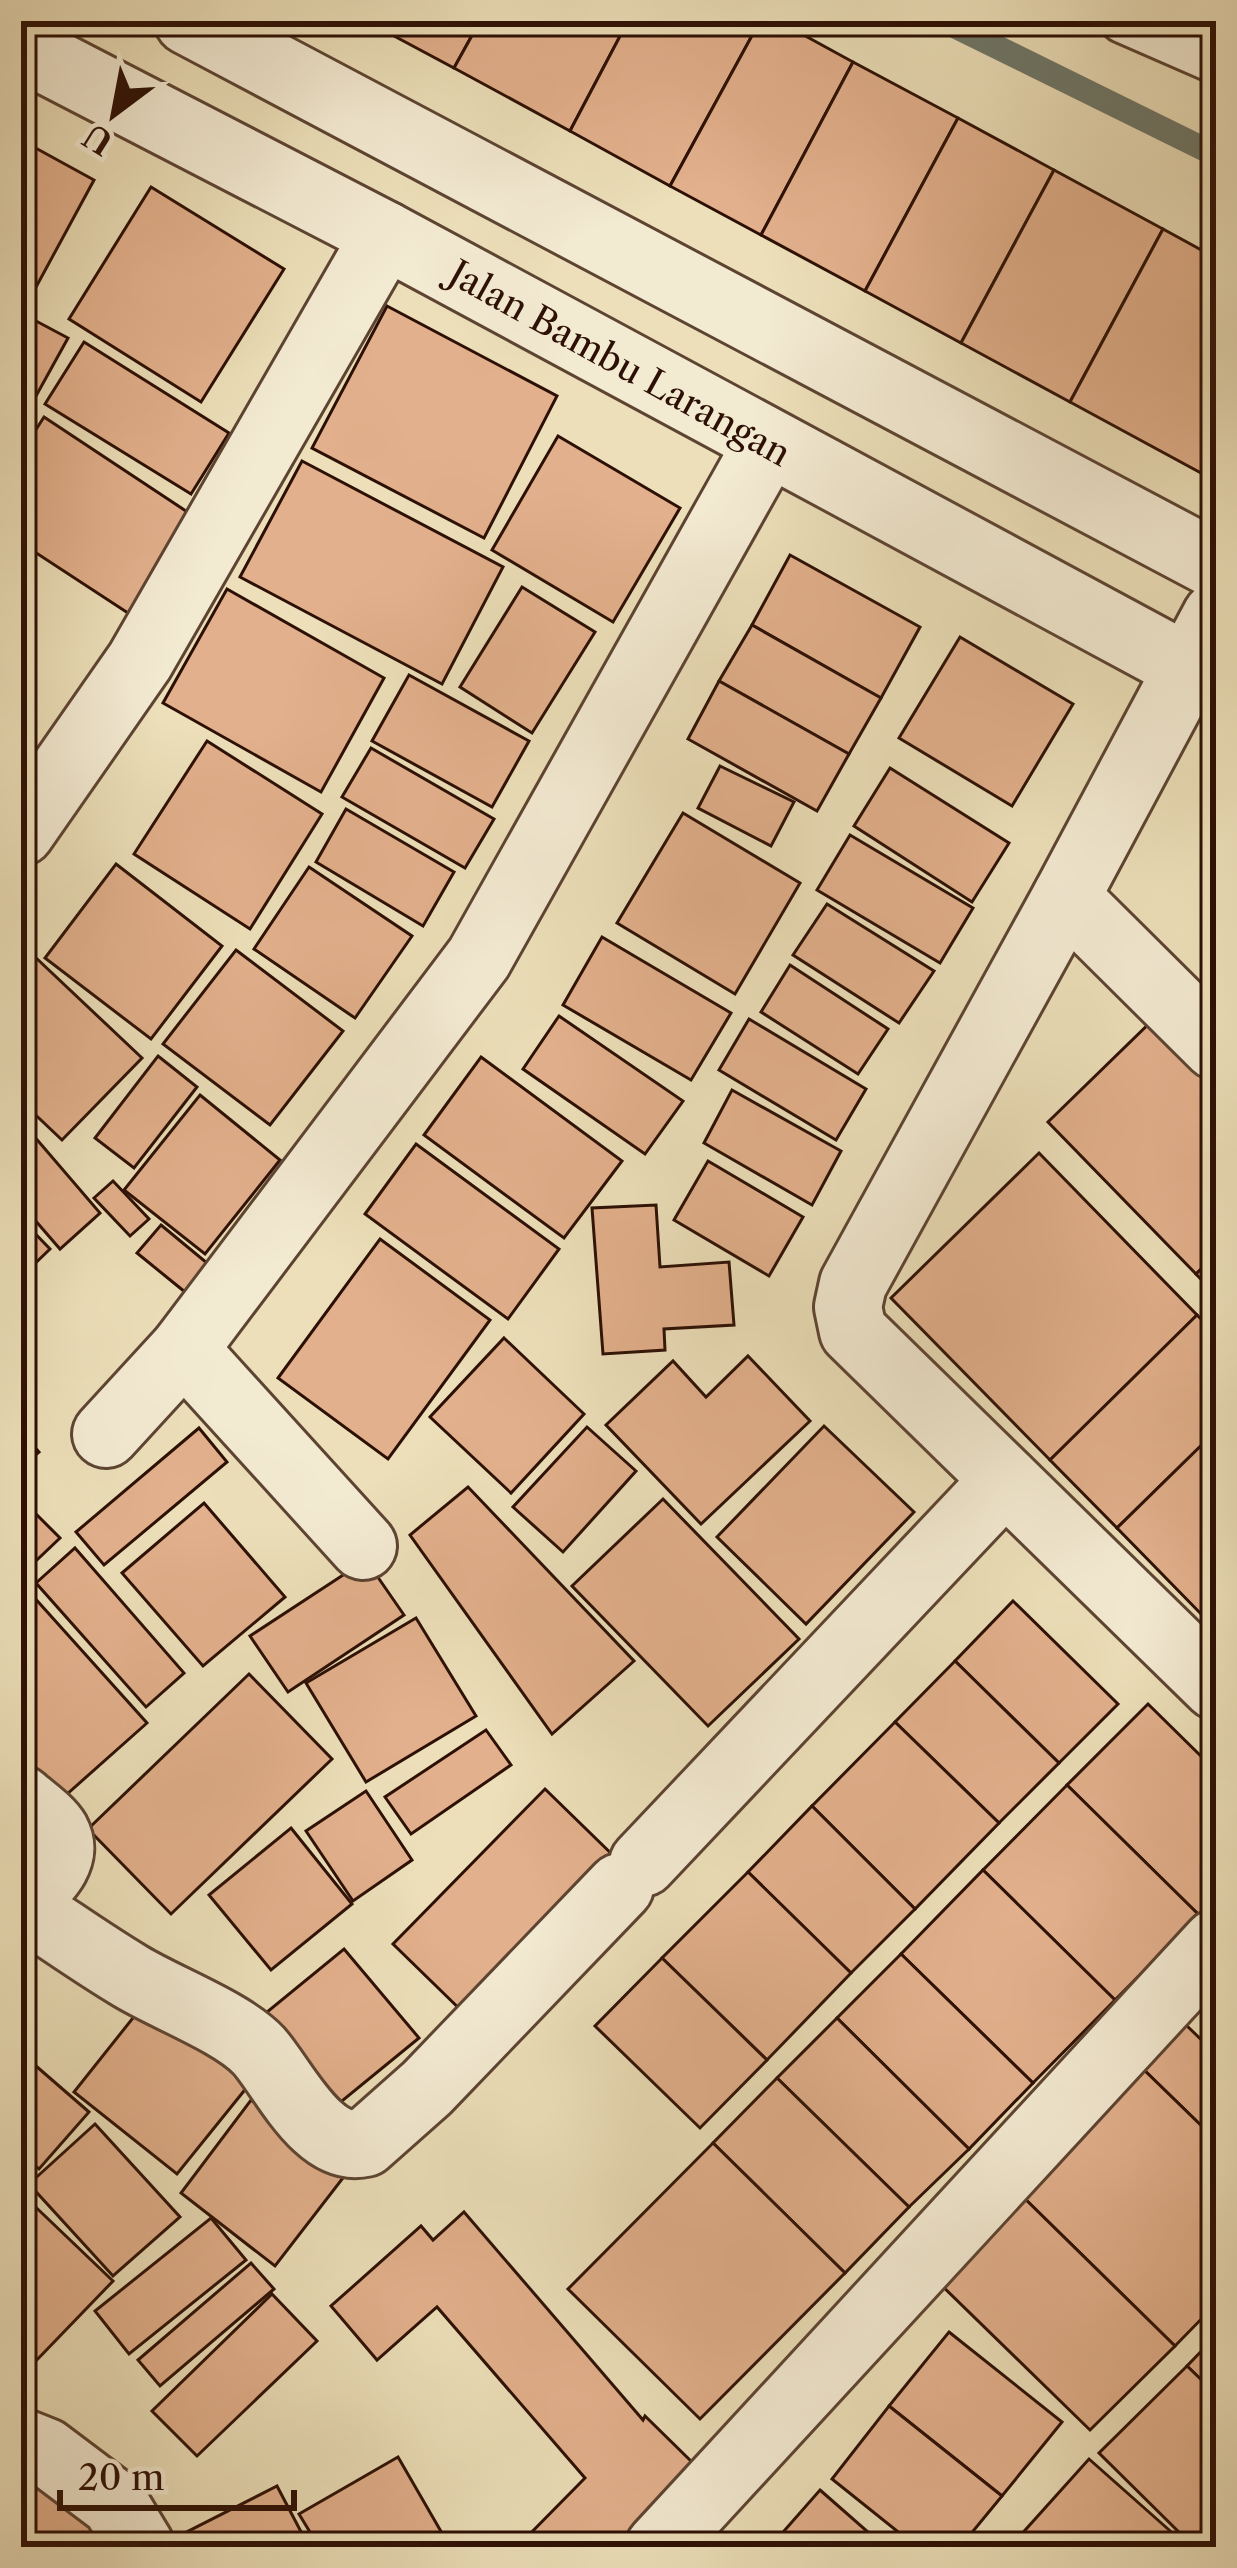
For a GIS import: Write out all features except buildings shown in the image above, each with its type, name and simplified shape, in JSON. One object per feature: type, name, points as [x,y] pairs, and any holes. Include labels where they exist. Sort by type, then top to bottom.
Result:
[{"type":"street","points":[[188,21],[1216,565]]},
{"type":"street","name":"Jalan Bambu Larangan","points":[[21,47],[385,235],[768,443],[1206,656]]},
{"type":"street","points":[[21,832],[140,661],[385,235]]},
{"type":"street","points":[[106,1434],[184,1349],[479,958],[768,443]]},
{"type":"street","points":[[1206,656],[1066,897],[853,1284],[848,1306],[853,1331],[1216,1685]]},
{"type":"street","points":[[1066,897],[1216,1046]]},
{"type":"street","points":[[184,1349],[363,1546]]},
{"type":"street","points":[[21,1799],[56,1832],[59,1860],[21,1905],[132,1977],[237,2034],[257,2049],[326,2135],[355,2145],[365,2143],[427,2088],[1005,1480]]},
{"type":"street","points":[[658,2547],[1216,1943]]},
{"type":"street","points":[[21,2442],[46,2452],[115,2504],[141,2547]]},
{"type":"lane","points":[[1122,21],[1216,62]]},
{"type":"waterway","points":[[944,21],[1216,155]]}]
